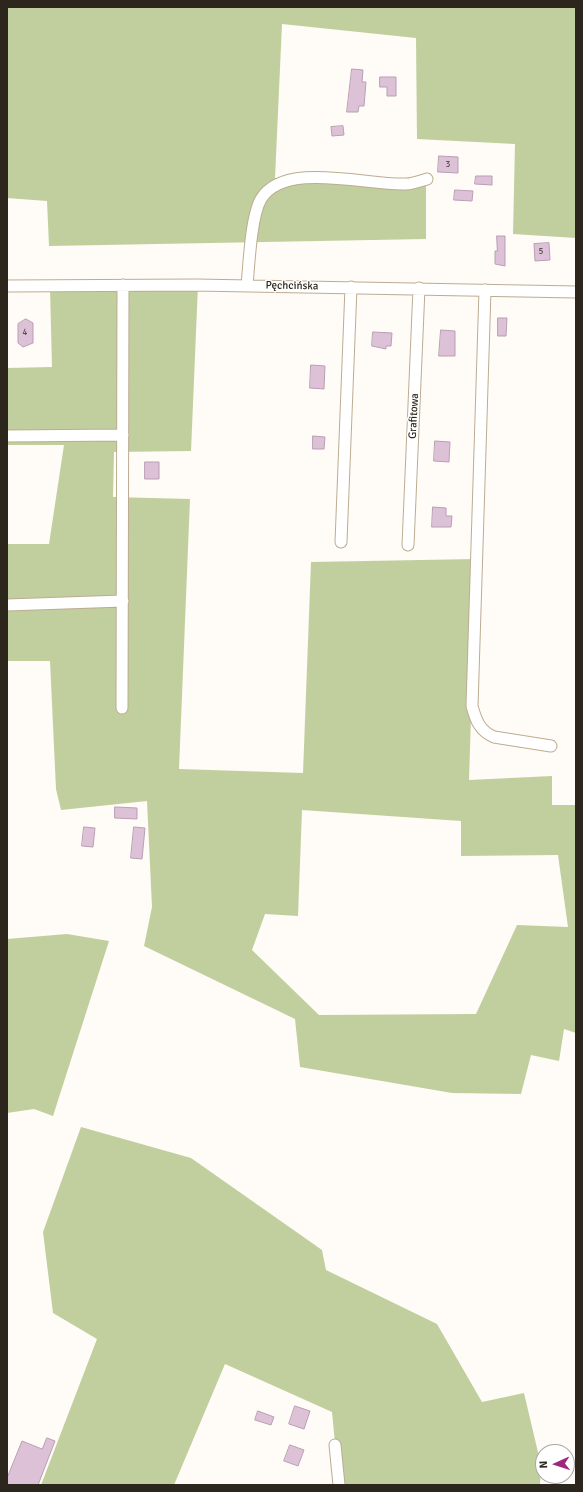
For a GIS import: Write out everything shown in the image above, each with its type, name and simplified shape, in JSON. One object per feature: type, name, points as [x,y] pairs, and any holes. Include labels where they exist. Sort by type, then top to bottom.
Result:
[{"type":"street","points":[[247,286],[257,213],[261,200],[269,190],[278,184],[304,177],[407,184],[427,179]]},
{"type":"street","name":"Pęchcińska","points":[[7,286],[351,287],[576,292]]},
{"type":"street","points":[[122,708],[124,435],[123,286]]},
{"type":"street","points":[[341,542],[351,287]]},
{"type":"street","name":"Grafitowa","points":[[408,545],[419,288]]},
{"type":"street","points":[[486,290],[472,706],[475,718],[486,733],[494,737],[551,746]]},
{"type":"street","points":[[7,436],[124,435]]},
{"type":"street","points":[[7,605],[123,601]]},
{"type":"street","points":[[335,1445],[339,1485]]},
{"type":"green space","points":[[7,7],[576,7],[576,238],[513,234],[515,144],[417,139],[416,38],[282,24],[275,178],[426,186],[426,239],[49,246],[47,201],[7,198]]},
{"type":"green space","points":[[198,285],[191,451],[114,452],[113,497],[190,499],[179,769],[303,773],[311,562],[476,559],[469,780],[552,776],[552,805],[576,805],[576,1033],[564,1029],[559,1061],[531,1055],[521,1094],[452,1093],[300,1067],[295,1019],[144,946],[152,907],[147,801],[61,810],[56,789],[50,661],[7,661],[7,544],[49,544],[64,445],[7,445],[7,368],[52,367],[50,288]],"holes":[[[302,810],[461,821],[461,856],[558,855],[568,927],[517,925],[476,1014],[319,1015],[252,950],[265,914],[298,916]]]},
{"type":"green space","points":[[67,934],[109,941],[53,1116],[34,1109],[7,1113],[7,939]]},
{"type":"green space","points":[[81,1127],[191,1158],[322,1250],[326,1270],[437,1324],[482,1402],[524,1393],[536,1444],[535,1484],[540,1485],[339,1485],[332,1412],[225,1364],[174,1485],[41,1485],[97,1339],[53,1313],[43,1232]]},
{"type":"building","points":[[352,69],[363,70],[362,82],[366,82],[364,106],[359,106],[358,112],[347,112]]},
{"type":"building","points":[[380,77],[396,77],[396,96],[387,96],[387,87],[380,87]]},
{"type":"building","points":[[343,126],[344,135],[332,136],[331,127]]},
{"type":"building","points":[[439,156],[458,157],[458,173],[438,172]]},
{"type":"building","points":[[476,176],[492,176],[492,185],[475,184]]},
{"type":"building","points":[[455,190],[473,191],[472,201],[454,200]]},
{"type":"building","points":[[497,236],[505,236],[505,266],[495,264]]},
{"type":"building","points":[[549,243],[550,260],[535,261],[534,244]]},
{"type":"building","points":[[498,318],[507,318],[506,336],[498,336]]},
{"type":"building","points":[[26,319],[33,323],[33,343],[23,347],[18,343],[18,324]]},
{"type":"building","points":[[441,330],[455,331],[455,356],[439,356]]},
{"type":"building","points":[[373,332],[392,333],[391,346],[386,346],[386,349],[372,346]]},
{"type":"building","points":[[311,365],[325,366],[324,389],[310,388]]},
{"type":"building","points":[[313,436],[325,437],[324,449],[313,449]]},
{"type":"building","points":[[435,441],[450,442],[449,462],[434,461]]},
{"type":"building","points":[[145,462],[159,462],[159,479],[145,479]]},
{"type":"building","points":[[433,507],[446,508],[446,516],[452,516],[451,527],[432,527]]},
{"type":"building","points":[[115,807],[137,808],[137,819],[115,818]]},
{"type":"building","points":[[84,827],[95,828],[93,847],[82,846]]},
{"type":"building","points":[[134,827],[145,828],[142,859],[131,858]]},
{"type":"building","points":[[295,1406],[310,1411],[304,1429],[289,1424]]},
{"type":"building","points":[[258,1411],[274,1417],[271,1425],[255,1420]]},
{"type":"building","points":[[47,1438],[55,1441],[38,1485],[7,1485],[7,1478],[22,1441],[42,1449]]},
{"type":"building","points":[[290,1445],[304,1450],[298,1466],[284,1461]]}]
